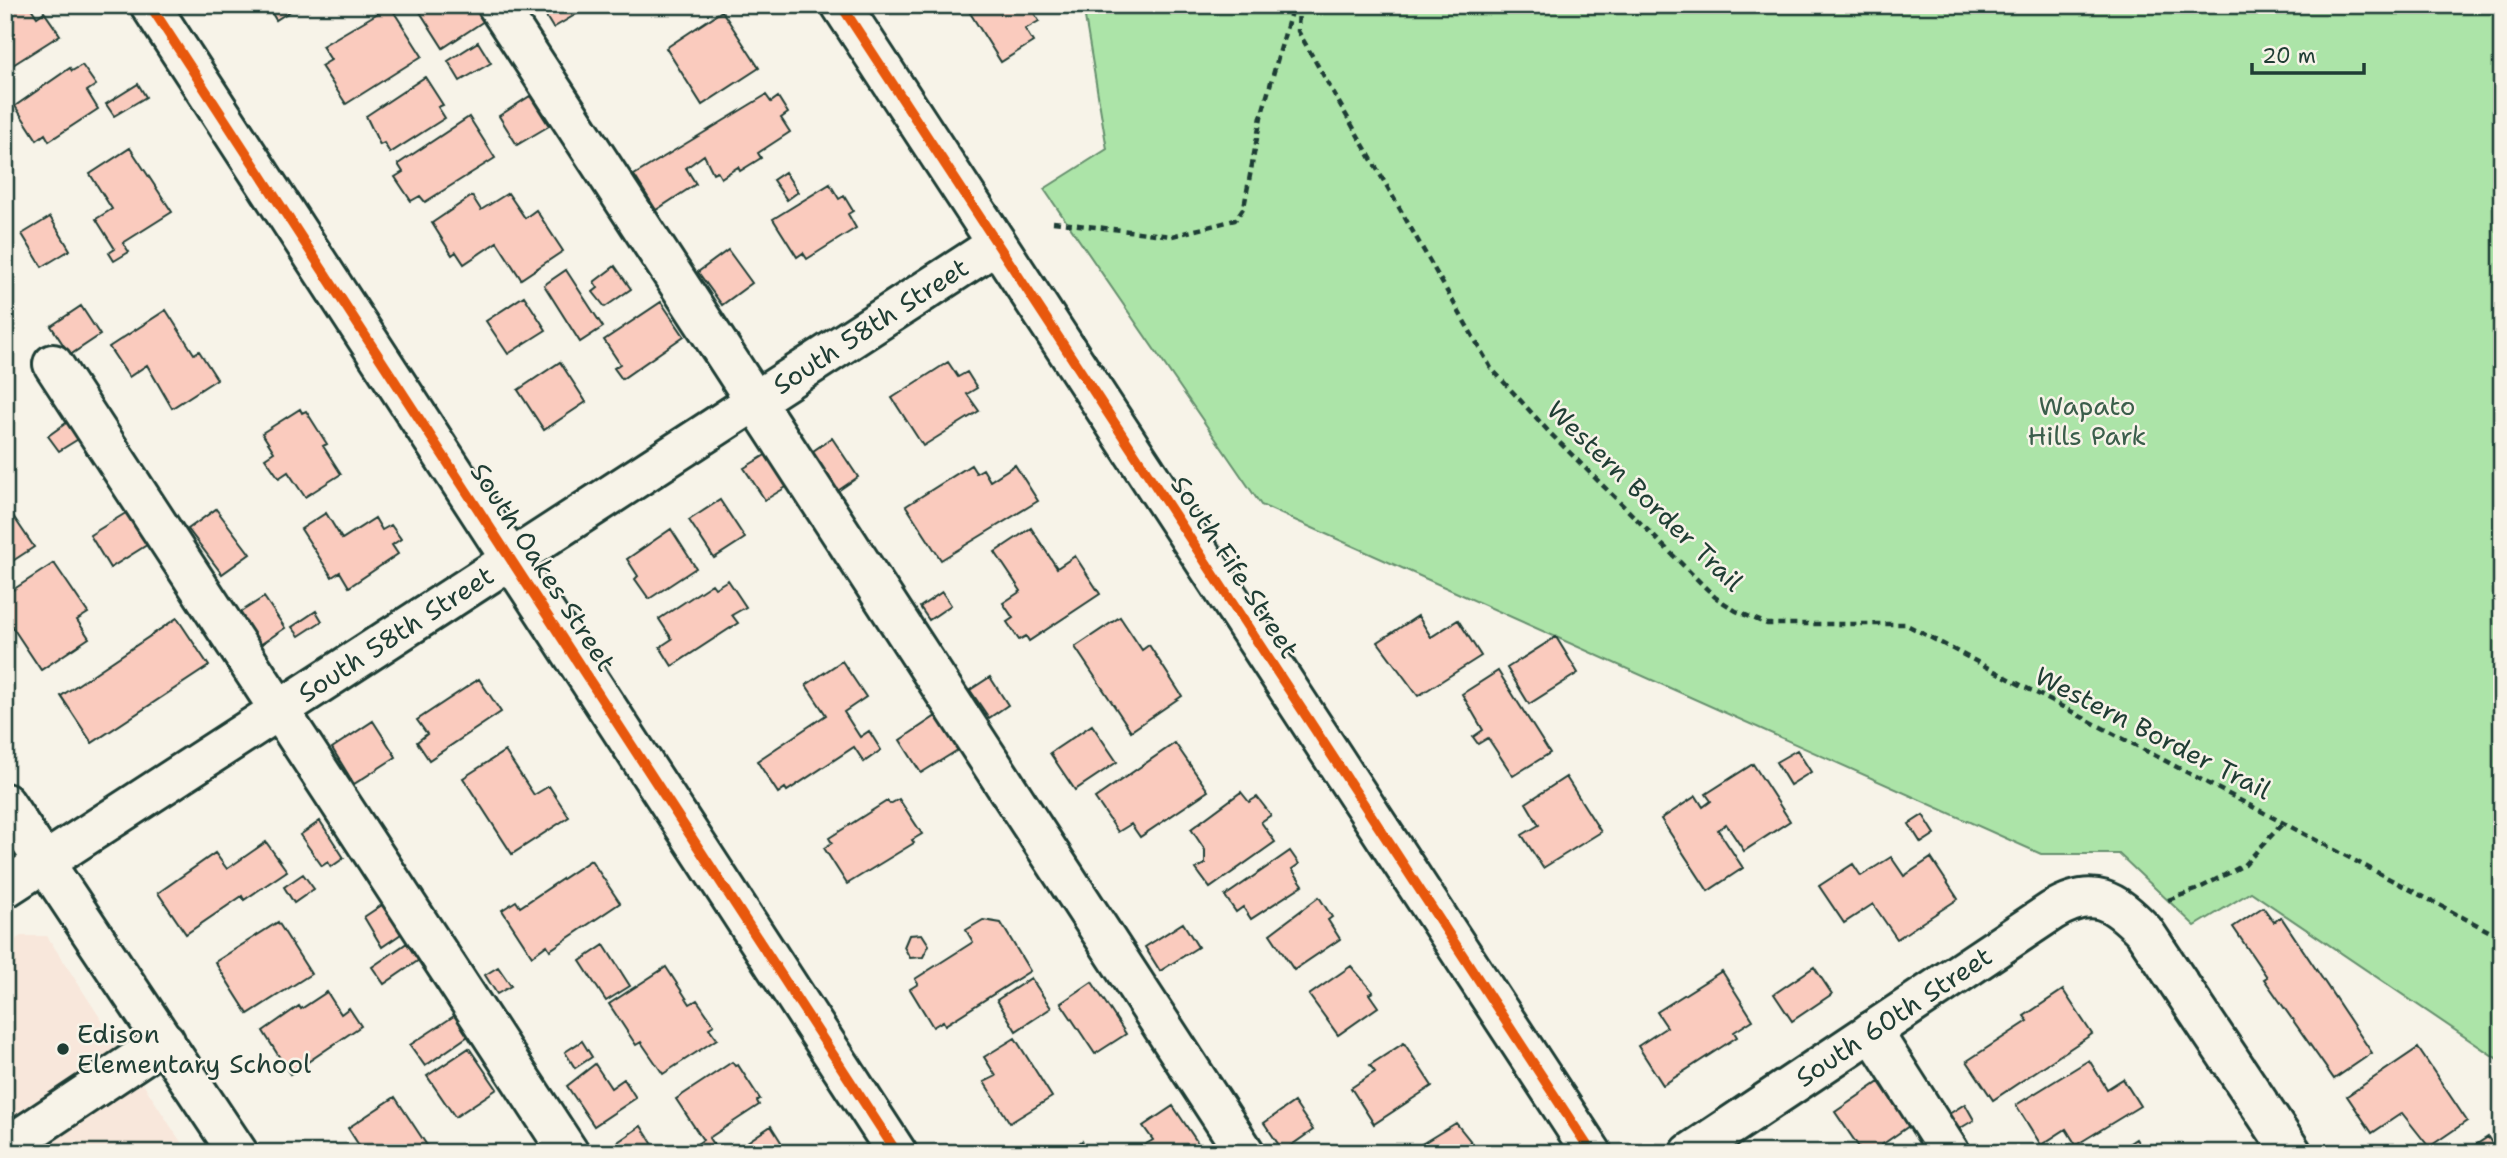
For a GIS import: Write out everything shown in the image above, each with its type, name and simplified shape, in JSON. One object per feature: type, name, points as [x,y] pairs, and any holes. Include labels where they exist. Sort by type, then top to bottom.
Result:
[{"type":"street","name":"South Oakes Street","points":[[150,5],[897,1153]]},
{"type":"street","points":[[497,5],[1245,1153]]},
{"type":"street","name":"South Fife Street","points":[[841,5],[1592,1153]]},
{"type":"street","name":"South 58th Street","points":[[5,888],[997,244]]},
{"type":"street","points":[[52,364],[569,1153]]},
{"type":"street","points":[[5,803],[238,1153]]},
{"type":"street","name":"South 60th Street","points":[[1689,1153],[2068,901],[2085,897],[2115,907]]},
{"type":"street","points":[[2115,907],[2166,960],[2292,1153]]},
{"type":"street","points":[[1872,1031],[1950,1153]]},
{"type":"street","points":[[5,1148],[164,1041]]},
{"type":"path","points":[[1053,222],[1172,236],[1235,220],[1244,208],[1261,117],[1293,5]]},
{"type":"path","points":[[2115,907],[2196,890],[2244,865],[2284,822]]},
{"type":"path","points":[[113,1153],[119,1153]]},
{"type":"shaded area","name":"Edison Elementary School","points":[[21,936],[47,936],[188,1153],[5,1153],[5,946]]},
{"type":"green space","name":"Wapato Hills Park","points":[[1083,5],[2502,5],[2502,1062],[2251,892],[2195,926],[2119,854],[2041,854],[1261,505],[1044,189],[1107,149]]},
{"type":"building","points":[[11,5],[29,5],[37,17],[44,12],[60,35],[5,70],[5,9]]},
{"type":"building","points":[[267,5],[300,5],[276,20]]},
{"type":"building","points":[[431,5],[474,5],[484,21],[443,48],[420,12]]},
{"type":"building","points":[[539,5],[589,5],[590,6],[553,28]]},
{"type":"building","points":[[965,5],[1029,5],[1039,21],[1025,29],[1033,42],[1001,62]]},
{"type":"building","points":[[390,6],[422,56],[346,104],[321,66],[331,60],[322,46]]},
{"type":"building","points":[[722,11],[759,68],[702,105],[666,48]]},
{"type":"building","points":[[478,42],[491,63],[460,81],[448,61]]},
{"type":"building","points":[[82,65],[96,85],[87,91],[98,109],[49,141],[45,134],[37,140],[15,106],[70,68],[72,71]]},
{"type":"building","points":[[425,77],[443,105],[438,107],[445,118],[390,153],[384,143],[380,145],[366,116]]},
{"type":"building","points":[[138,84],[146,97],[114,116],[106,104]]},
{"type":"building","points":[[766,95],[771,102],[778,97],[788,113],[781,118],[790,132],[758,153],[761,158],[740,171],[738,167],[721,178],[717,171],[713,173],[704,155],[686,168],[696,184],[656,210],[634,175]]},
{"type":"building","points":[[530,96],[549,126],[517,145],[499,116]]},
{"type":"building","points":[[469,117],[495,158],[425,202],[420,196],[411,201],[395,177],[403,172],[398,164]]},
{"type":"building","points":[[130,148],[172,212],[123,243],[129,252],[114,261],[109,253],[115,249],[96,219],[112,209],[90,174]]},
{"type":"building","points":[[785,172],[798,192],[787,200],[773,180]]},
{"type":"building","points":[[830,184],[839,199],[844,196],[853,211],[848,214],[856,228],[807,259],[803,253],[797,257],[773,219]]},
{"type":"building","points":[[508,193],[525,218],[536,210],[563,251],[521,279],[497,242],[464,264],[456,252],[452,255],[432,223],[472,196],[481,210]]},
{"type":"building","points":[[50,217],[70,250],[42,267],[22,234]]},
{"type":"building","points":[[728,250],[752,283],[722,305],[698,272]]},
{"type":"building","points":[[615,266],[631,289],[605,307],[593,292],[598,288],[594,282]]},
{"type":"building","points":[[566,270],[603,327],[580,342],[544,285]]},
{"type":"building","points":[[524,296],[546,330],[508,354],[486,321]]},
{"type":"building","points":[[661,302],[684,336],[622,379],[614,368],[620,364],[604,340]]},
{"type":"building","points":[[81,306],[100,335],[70,355],[51,326]]},
{"type":"building","points":[[166,310],[194,354],[199,351],[217,379],[172,408],[147,365],[129,377],[109,347]]},
{"type":"building","points":[[560,362],[586,402],[544,430],[518,390]]},
{"type":"building","points":[[948,362],[958,377],[967,372],[977,388],[967,394],[979,411],[923,446],[892,398]]},
{"type":"building","points":[[300,409],[302,413],[306,411],[327,444],[323,446],[341,474],[305,497],[288,472],[279,478],[265,458],[274,452],[262,433]]},
{"type":"building","points":[[69,421],[80,438],[59,451],[48,436]]},
{"type":"building","points":[[832,438],[858,477],[826,499],[800,460]]},
{"type":"building","points":[[767,454],[788,486],[765,500],[744,468]]},
{"type":"building","points":[[971,465],[976,473],[983,469],[990,481],[1015,465],[1038,501],[941,560],[906,506]]},
{"type":"building","points":[[720,500],[745,538],[714,558],[689,520]]},
{"type":"building","points":[[5,504],[34,547],[5,566]]},
{"type":"building","points":[[216,509],[250,554],[222,574],[188,529]]},
{"type":"building","points":[[129,511],[150,543],[110,568],[90,535]]},
{"type":"building","points":[[326,513],[342,539],[375,518],[382,530],[391,525],[401,539],[392,545],[398,554],[349,587],[340,572],[332,577],[301,529]]},
{"type":"building","points":[[1031,528],[1057,568],[1075,556],[1100,594],[1029,641],[1026,636],[1019,640],[1007,622],[1013,618],[1003,603],[1021,591],[995,552]]},
{"type":"building","points":[[671,529],[696,568],[649,599],[635,579],[638,576],[627,559]]},
{"type":"building","points":[[54,563],[88,613],[77,620],[89,638],[41,670],[5,616],[5,595]]},
{"type":"building","points":[[728,580],[746,607],[732,615],[738,623],[672,666],[660,647],[672,639],[659,619],[712,584],[715,588]]},
{"type":"building","points":[[942,592],[951,605],[929,620],[920,607]]},
{"type":"building","points":[[264,597],[285,628],[257,647],[236,615]]},
{"type":"building","points":[[316,611],[322,621],[299,636],[292,627]]},
{"type":"building","points":[[1418,616],[1431,637],[1458,620],[1481,656],[1418,696],[1378,642]]},
{"type":"building","points":[[1120,617],[1142,650],[1149,645],[1182,696],[1131,731],[1075,647]]},
{"type":"building","points":[[177,618],[209,666],[92,743],[61,696]]},
{"type":"building","points":[[1556,637],[1578,673],[1529,704],[1507,668]]},
{"type":"building","points":[[842,661],[866,697],[844,712],[860,737],[869,731],[881,750],[864,762],[854,747],[787,791],[785,788],[778,793],[757,761],[826,715],[806,685]]},
{"type":"building","points":[[1498,671],[1550,753],[1513,776],[1488,738],[1478,744],[1473,737],[1483,730],[1462,694]]},
{"type":"building","points":[[990,677],[1008,705],[989,718],[970,690]]},
{"type":"building","points":[[479,679],[501,712],[429,760],[417,742],[427,734],[417,720]]},
{"type":"building","points":[[939,714],[961,748],[921,773],[900,740]]},
{"type":"building","points":[[373,721],[396,757],[354,784],[332,748]]},
{"type":"building","points":[[1092,725],[1117,762],[1075,790],[1050,753]]},
{"type":"building","points":[[1175,743],[1208,791],[1140,837],[1131,824],[1118,832],[1095,798]]},
{"type":"building","points":[[1797,750],[1811,772],[1790,785],[1776,762]]},
{"type":"building","points":[[505,751],[534,795],[549,786],[569,817],[512,854],[463,778]]},
{"type":"building","points":[[1753,764],[1790,821],[1744,851],[1726,824],[1718,830],[1743,868],[1708,891],[1661,819],[1696,796],[1703,807],[1711,801],[1706,794]]},
{"type":"building","points":[[1566,777],[1601,832],[1543,868],[1522,835],[1539,825],[1526,803]]},
{"type":"building","points":[[1241,792],[1249,802],[1257,797],[1271,815],[1261,822],[1275,842],[1210,888],[1196,869],[1205,864],[1205,850],[1191,829]]},
{"type":"building","points":[[899,799],[922,834],[912,840],[914,843],[847,884],[824,848],[832,843],[829,838],[887,801],[890,804]]},
{"type":"building","points":[[1923,815],[1935,834],[1921,843],[1909,824]]},
{"type":"building","points":[[320,821],[344,858],[331,867],[328,862],[322,866],[300,835]]},
{"type":"building","points":[[266,842],[287,871],[244,900],[242,896],[186,934],[158,893],[215,853],[227,869]]},
{"type":"building","points":[[1290,851],[1299,864],[1292,869],[1303,885],[1251,919],[1243,907],[1236,912],[1225,896]]},
{"type":"building","points":[[1891,857],[1904,876],[1931,858],[1958,899],[1897,939],[1873,904],[1844,923],[1819,886],[1853,864],[1861,876]]},
{"type":"building","points":[[591,860],[620,903],[550,950],[547,945],[532,956],[502,910],[516,901],[520,907]]},
{"type":"building","points":[[303,874],[314,889],[294,903],[284,887]]},
{"type":"building","points":[[1319,897],[1332,917],[1328,920],[1340,939],[1294,970],[1270,934]]},
{"type":"building","points":[[385,903],[404,932],[382,947],[364,917]]},
{"type":"building","points":[[2263,907],[2274,922],[2281,917],[2372,1053],[2334,1079],[2264,979],[2267,977],[2233,927]]},
{"type":"building","points":[[983,920],[1001,923],[1030,971],[945,1025],[943,1021],[933,1027],[910,989],[918,984],[915,979],[973,942],[966,930]]},
{"type":"building","points":[[278,922],[311,974],[248,1014],[215,962]]},
{"type":"building","points":[[1183,923],[1198,947],[1160,971],[1145,947]]},
{"type":"building","points":[[922,934],[929,945],[923,957],[910,958],[904,947],[909,935]]},
{"type":"building","points":[[407,943],[419,960],[384,984],[372,967]]},
{"type":"building","points":[[604,945],[630,986],[606,1001],[580,961]]},
{"type":"building","points":[[1351,966],[1373,992],[1369,994],[1378,1007],[1338,1035],[1309,995]]},
{"type":"building","points":[[498,967],[511,986],[497,994],[485,975]]},
{"type":"building","points":[[666,967],[690,1004],[697,1000],[714,1025],[709,1028],[717,1039],[663,1074],[641,1042],[636,1045],[609,1004]]},
{"type":"building","points":[[1814,967],[1832,994],[1792,1021],[1774,994]]},
{"type":"building","points":[[1722,971],[1753,1020],[1734,1032],[1737,1037],[1663,1085],[1638,1046],[1667,1027],[1657,1012]]},
{"type":"building","points":[[1031,978],[1051,1008],[1016,1031],[997,1000]]},
{"type":"building","points":[[1092,982],[1126,1034],[1095,1054],[1061,1003]]},
{"type":"building","points":[[2063,990],[2092,1034],[1993,1100],[1967,1061],[2028,1021],[2024,1016]]},
{"type":"building","points":[[327,992],[341,1014],[349,1008],[361,1026],[290,1074],[263,1031],[299,1006],[301,1009]]},
{"type":"building","points":[[457,1014],[471,1034],[425,1066],[410,1045]]},
{"type":"building","points":[[1015,1038],[1052,1097],[1010,1123],[984,1082],[996,1076],[984,1057]]},
{"type":"building","points":[[582,1041],[592,1057],[575,1068],[565,1052]]},
{"type":"building","points":[[1404,1043],[1432,1086],[1374,1124],[1351,1088],[1375,1072],[1370,1065]]},
{"type":"building","points":[[469,1048],[497,1089],[455,1117],[427,1076]]},
{"type":"building","points":[[2418,1048],[2467,1121],[2429,1147],[2402,1113],[2372,1133],[2347,1096]]},
{"type":"building","points":[[2089,1060],[2107,1089],[2123,1079],[2140,1106],[2076,1145],[2066,1129],[2041,1145],[2016,1105]]},
{"type":"building","points":[[732,1062],[735,1066],[738,1065],[760,1099],[757,1101],[759,1105],[709,1138],[716,1149],[711,1153],[696,1153],[692,1147],[703,1140],[676,1099]]},
{"type":"building","points":[[595,1064],[611,1088],[624,1079],[636,1098],[594,1126],[567,1086]]},
{"type":"building","points":[[1879,1082],[1909,1126],[1870,1153],[1863,1153],[1835,1112]]},
{"type":"building","points":[[395,1097],[432,1153],[355,1153],[360,1147],[348,1128]]},
{"type":"building","points":[[1294,1102],[1313,1130],[1283,1151],[1264,1123]]},
{"type":"building","points":[[1965,1104],[1974,1120],[1959,1129],[1949,1114]]},
{"type":"building","points":[[1173,1106],[1204,1152],[1217,1143],[1224,1153],[1149,1153],[1144,1145],[1153,1140],[1143,1126]]},
{"type":"building","points":[[1456,1123],[1472,1143],[1470,1145],[1475,1153],[1407,1153]]},
{"type":"building","points":[[641,1126],[655,1148],[648,1153],[616,1153],[612,1146]]},
{"type":"building","points":[[771,1126],[788,1153],[731,1153]]},
{"type":"building","points":[[2488,1137],[2498,1153],[2463,1153]]},
{"type":"building","points":[[2136,1139],[2145,1153],[2115,1153]]},
{"type":"building","points":[[1082,1141],[1090,1153],[1065,1153]]},
{"type":"cycle path","points":[[150,5],[897,1153]]},
{"type":"cycle path","points":[[841,5],[1592,1153]]},
{"type":"place","name":"Edison Elementary School","points":[[63,1049]]}]
